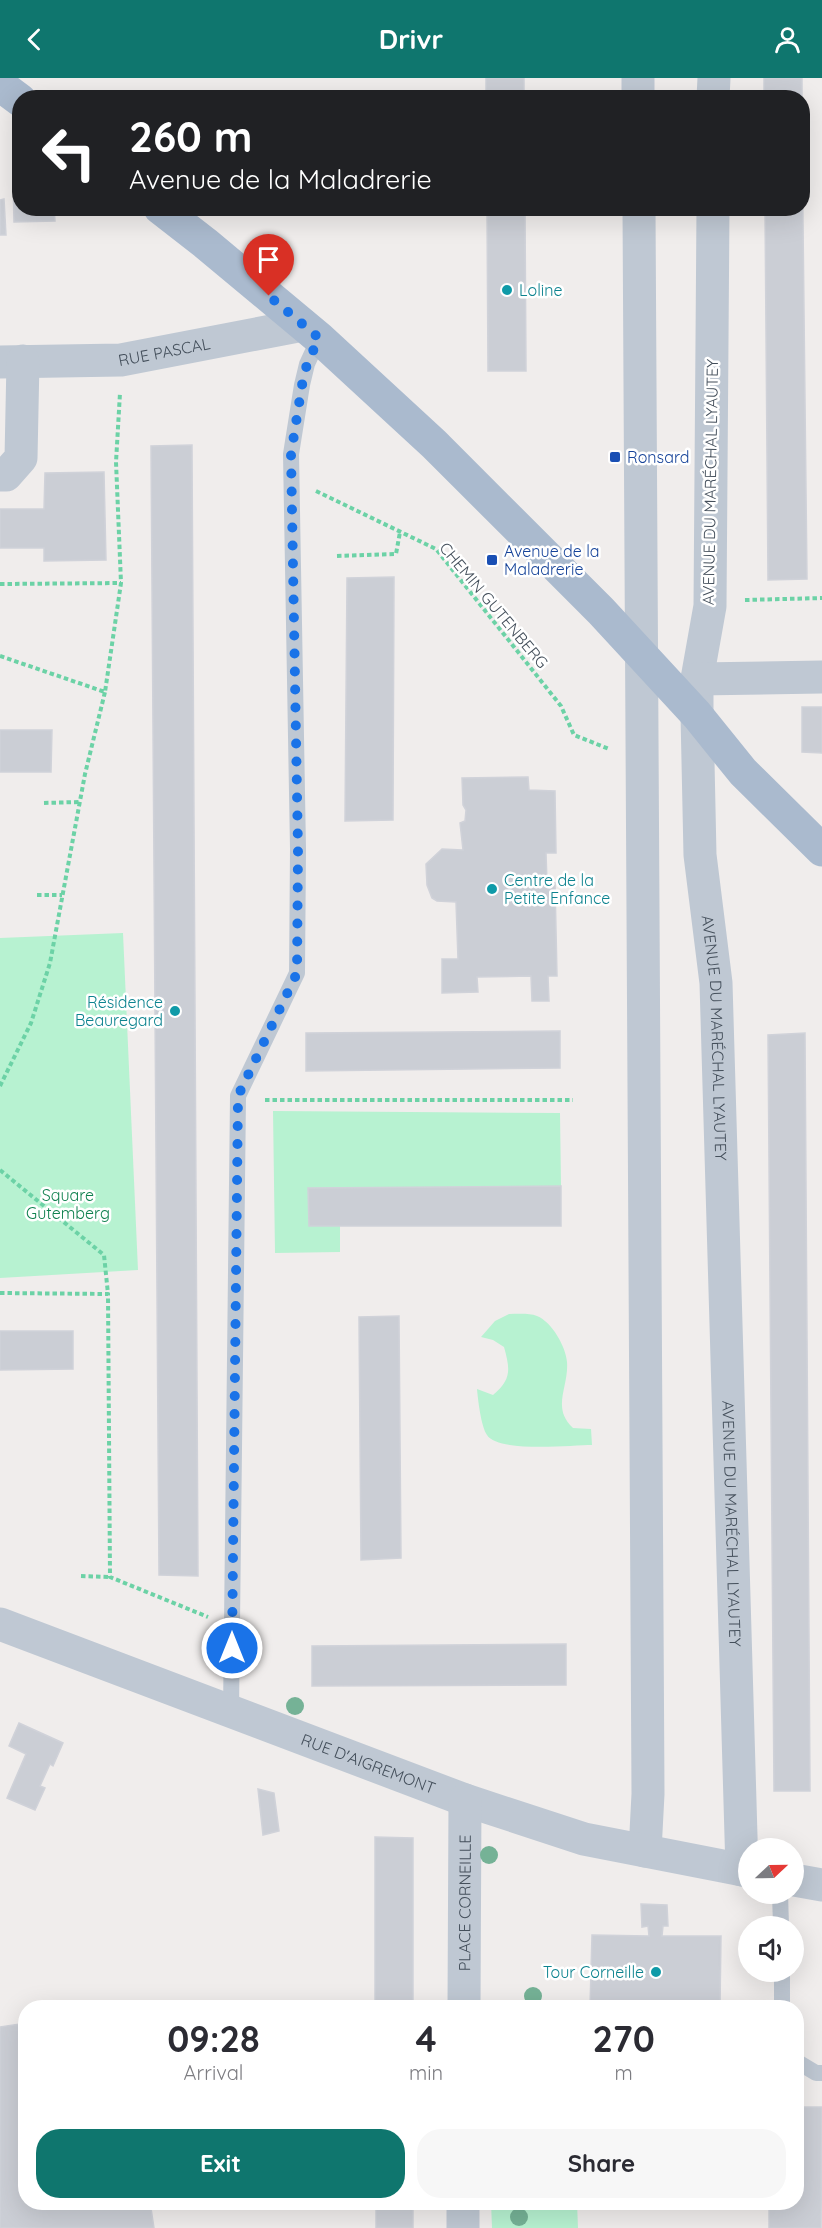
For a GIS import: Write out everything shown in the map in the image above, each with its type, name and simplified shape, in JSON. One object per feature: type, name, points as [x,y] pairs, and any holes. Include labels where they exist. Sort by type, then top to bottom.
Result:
[{"type":"main road","points":[[170,216],[311,332],[442,453],[601,611],[697,715],[743,772],[822,850]]},
{"type":"street","points":[[639,216],[648,1782],[645,1851]]},
{"type":"street","name":"AVENUE DU MARÉCHAL LYAUTEY","points":[[713,216],[710,606],[697,679],[697,715],[700,855],[716,983],[744,1838]]},
{"type":"street","name":"RUE PASCAL","points":[[0,475],[6,475],[21,458],[11,361],[121,360],[311,332]]},
{"type":"street","points":[[697,679],[822,677]]},
{"type":"street","name":"RUE D'AIGREMONT","points":[[0,1624],[465,1800],[584,1839],[738,1869]]},
{"type":"street","name":"PLACE CORNEILLE","points":[[464,2000],[465,1800]]},
{"type":"street","points":[[804,1882],[822,1885]]},
{"type":"street","points":[[463,2210],[463,2228]]},
{"type":"lane","points":[[231,1712],[238,1096],[297,973],[298,849],[291,454],[311,332]]},
{"type":"lane","points":[[782,1982],[782,2000]]},
{"type":"lane","points":[[804,2066],[816,2073],[822,2073]]},
{"type":"path","points":[[0,1086],[31,1023],[50,963],[80,802],[105,692],[121,583],[116,462],[121,360]]},
{"type":"path","name":"CHEMIN GUTENBERG","points":[[292,489],[320,491],[436,549],[561,706],[574,735],[611,750]]},
{"type":"path","points":[[337,556],[396,554],[400,532]]},
{"type":"path","points":[[0,584],[121,583]]},
{"type":"path","points":[[710,606],[732,600],[822,598]]},
{"type":"path","points":[[0,656],[105,692]]},
{"type":"path","points":[[44,803],[80,802]]},
{"type":"path","points":[[37,895],[62,896]]},
{"type":"path","points":[[261,1100],[573,1100]]},
{"type":"path","points":[[0,1170],[104,1256],[108,1294],[110,1577]]},
{"type":"path","points":[[0,1293],[108,1294]]},
{"type":"path","points":[[81,1576],[110,1577],[232,1626]]},
{"type":"green space","name":"Square Gutemberg","points":[[123,933],[138,1270],[0,1278],[0,938]]},
{"type":"green space","points":[[273,1111],[560,1113],[561,1186],[309,1188],[309,1226],[340,1226],[340,1252],[275,1253]]},
{"type":"green space","points":[[509,1314],[537,1316],[548,1324],[557,1336],[564,1349],[567,1362],[562,1397],[563,1413],[573,1428],[591,1429],[592,1445],[520,1446],[494,1441],[487,1435],[481,1419],[477,1389],[493,1395],[504,1384],[508,1368],[504,1347],[493,1340],[481,1337],[495,1321]]},
{"type":"green space","points":[[491,2210],[577,2210],[578,2228],[492,2228]]},
{"type":"building","points":[[486,78],[524,78],[524,90],[486,90]]},
{"type":"building","points":[[764,78],[802,78],[802,90],[764,90]]},
{"type":"building","points":[[4,199],[6,235],[0,235],[0,200]]},
{"type":"building","points":[[14,216],[55,216],[55,221],[14,222]]},
{"type":"building","name":"Loline","points":[[487,216],[525,216],[526,371],[488,371]]},
{"type":"building","points":[[765,216],[803,216],[807,579],[768,580]]},
{"type":"building","name":"Résidence Beauregard","points":[[192,445],[198,1576],[159,1575],[151,446]]},
{"type":"building","points":[[104,472],[106,560],[44,561],[44,548],[0,548],[0,509],[44,509],[45,473]]},
{"type":"building","points":[[394,577],[393,820],[345,821],[347,578]]},
{"type":"building","points":[[802,707],[822,707],[822,753],[802,752]]},
{"type":"building","points":[[0,730],[52,730],[51,772],[0,772]]},
{"type":"building","name":"Centre de la Petite Enfance","points":[[528,777],[529,790],[555,791],[556,853],[546,853],[547,883],[555,883],[557,976],[548,976],[549,1001],[532,1001],[531,976],[477,977],[478,992],[442,993],[442,959],[458,959],[456,902],[437,901],[432,898],[427,885],[426,864],[442,849],[463,850],[460,823],[465,821],[466,810],[463,805],[462,778]]},
{"type":"building","points":[[560,1031],[560,1068],[306,1071],[306,1033]]},
{"type":"building","points":[[805,1033],[810,1791],[774,1791],[768,1035]]},
{"type":"building","points":[[561,1186],[561,1226],[309,1226],[308,1188]]},
{"type":"building","points":[[399,1316],[401,1558],[361,1560],[359,1317]]},
{"type":"building","points":[[0,1331],[73,1331],[73,1369],[0,1370]]},
{"type":"building","points":[[566,1644],[566,1685],[312,1686],[312,1646]]},
{"type":"building","points":[[19,1723],[63,1743],[53,1766],[50,1764],[40,1786],[45,1788],[35,1810],[7,1798],[26,1754],[9,1746]]},
{"type":"building","points":[[258,1789],[274,1793],[279,1831],[263,1835]]},
{"type":"building","points":[[375,1837],[413,1838],[413,2000],[375,2000]]},
{"type":"building","name":"Tour Corneille","points":[[641,1904],[667,1905],[668,1926],[663,1926],[662,1936],[721,1936],[720,2000],[590,2000],[592,1935],[649,1936],[648,1926],[642,1927]]},
{"type":"building","points":[[18,2024],[18,2210],[151,2210],[154,2228],[0,2228],[0,2027]]},
{"type":"building","points":[[804,2107],[822,2107],[821,2228],[769,2228],[769,2210],[804,2210]]},
{"type":"building","points":[[376,2210],[413,2210],[413,2228],[376,2228]]},
{"type":"place","name":"Loline","points":[[507,290]]},
{"type":"place","name":"Ronsard","points":[[615,457]]},
{"type":"place","name":"Avenue de la Maladrerie","points":[[492,560]]},
{"type":"place","name":"Centre de la Petite Enfance","points":[[492,889]]},
{"type":"place","name":"Résidence Beauregard","points":[[175,1011]]},
{"type":"place","name":"Tour Corneille","points":[[656,1972]]},
{"type":"route","points":[[232,1648],[238,1096],[297,973],[298,849],[291,454],[307,364],[319,338],[269,296]]}]
